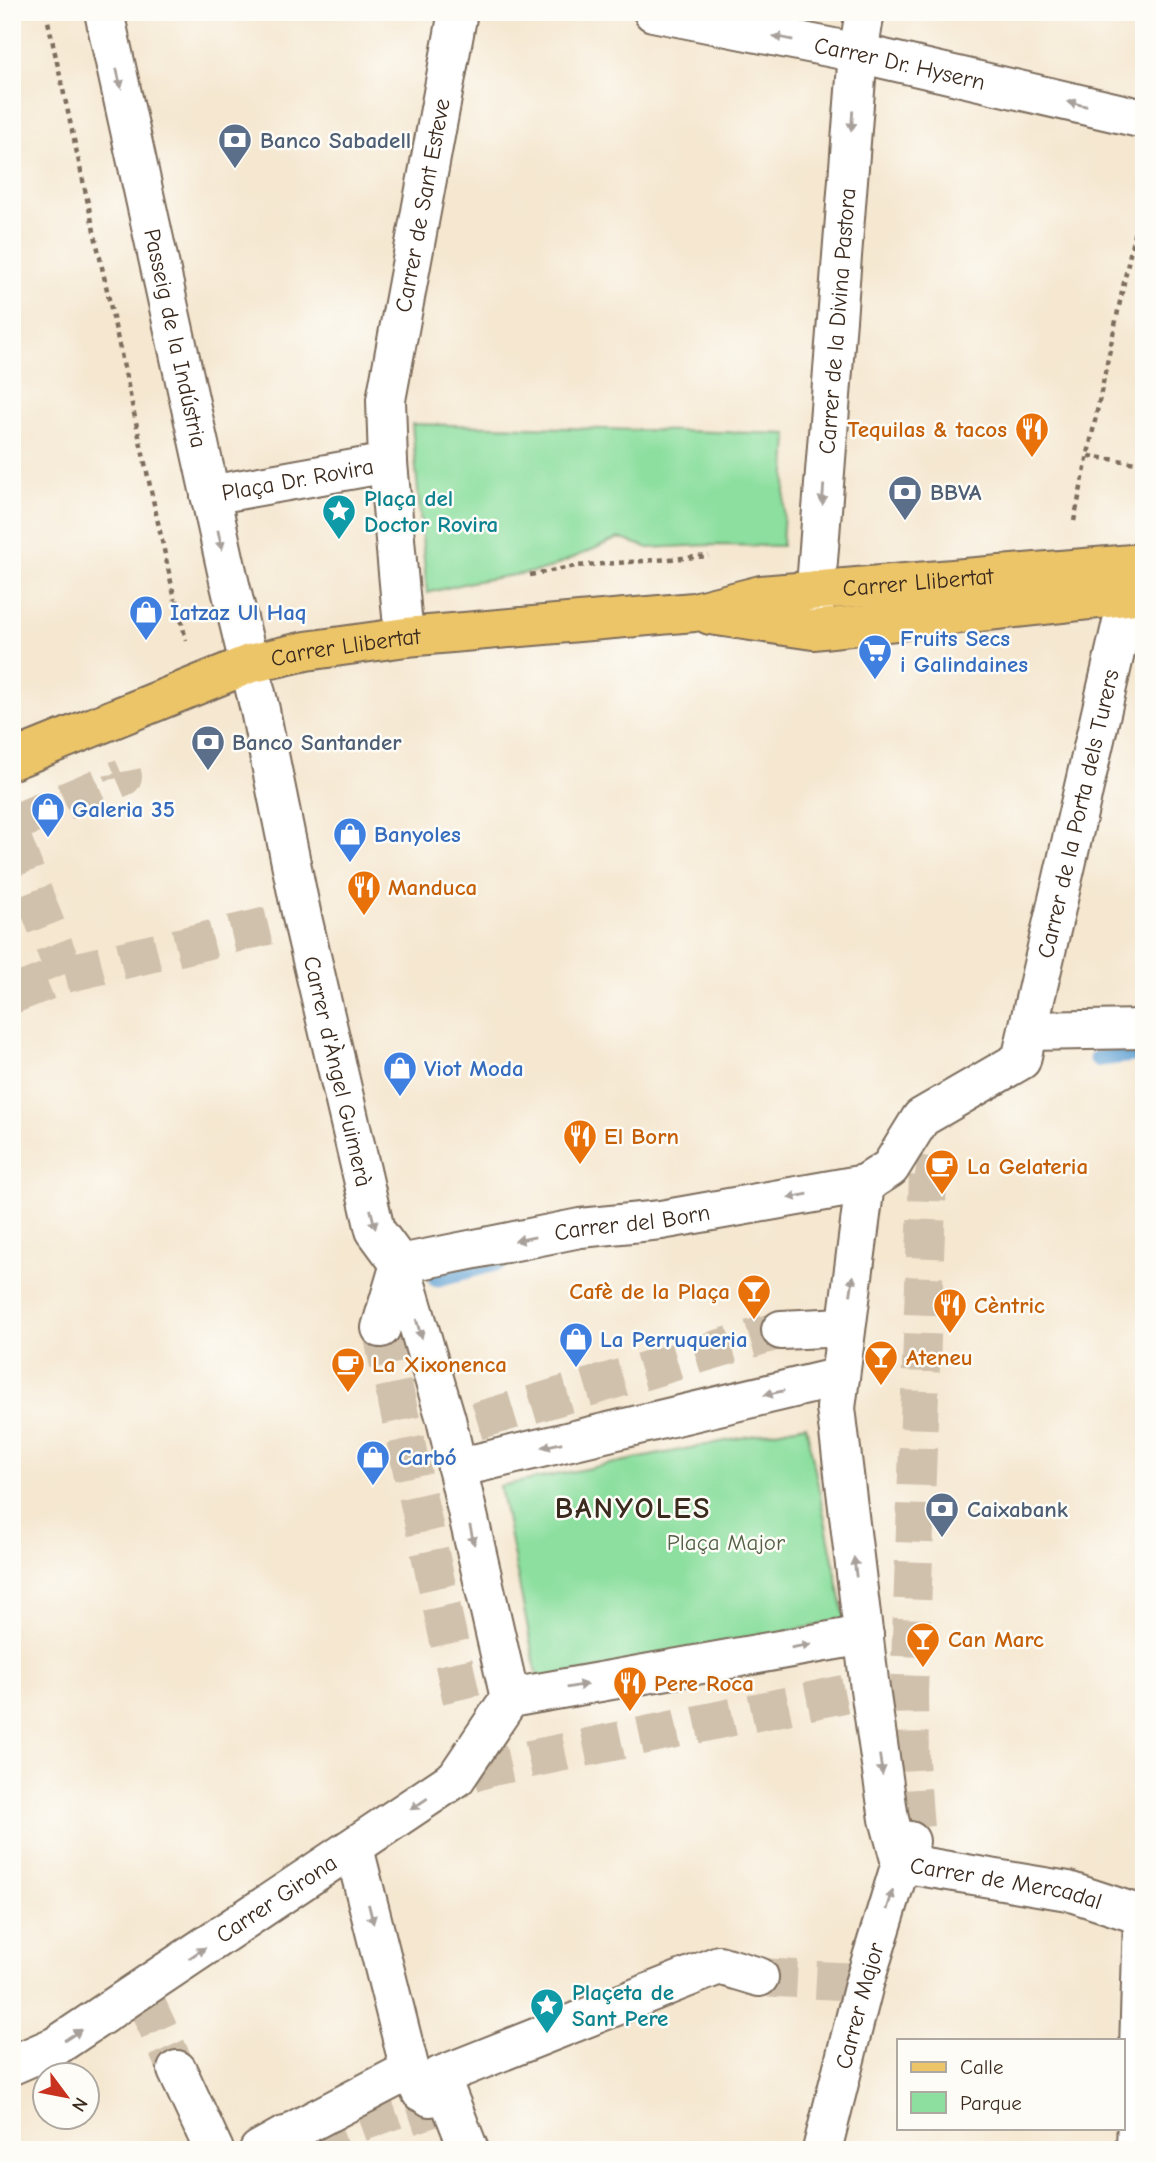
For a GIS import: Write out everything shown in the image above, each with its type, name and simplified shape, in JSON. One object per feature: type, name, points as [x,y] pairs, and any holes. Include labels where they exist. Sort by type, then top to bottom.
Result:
[{"type":"main road","name":"Carrer Llibertat","points":[[694,612],[757,622],[814,611],[1140,575]]},
{"type":"main road","name":"Carrer Llibertat","points":[[12,760],[249,664],[306,650],[406,637],[694,612],[761,595],[814,611]]},
{"type":"street","name":"Passeig de la Indústria","points":[[104,12],[249,664]]},
{"type":"street","name":"Carrer de Sant Esteve","points":[[386,400],[458,12]]},
{"type":"street","name":"Carrer Dr. Hysern","points":[[653,12],[858,53],[1144,119]]},
{"type":"street","name":"Carrer de la Divina Pastora","points":[[814,611],[858,53],[865,12]]},
{"type":"street","name":"Plaça Dr. Rovira","points":[[386,400],[388,463],[406,637]]},
{"type":"street","name":"Plaça Dr. Rovira","points":[[210,495],[388,463]]},
{"type":"street","name":"Carrer de la Porta dels Turers","points":[[890,1175],[921,1118],[1021,1060],[1140,575]]},
{"type":"street","name":"Carrer d'Àngel Guimerà","points":[[249,664],[289,920],[329,1034],[375,1230],[400,1264],[449,1426],[457,1468]]},
{"type":"street","points":[[1028,1031],[1144,1029]]},
{"type":"street","points":[[890,1175],[846,1327],[836,1408],[889,1819],[908,1846]]},
{"type":"street","name":"Carrer del Born","points":[[400,1264],[580,1228],[661,1220],[890,1175]]},
{"type":"street","points":[[381,1328],[400,1264]]},
{"type":"street","points":[[781,1330],[846,1327]]},
{"type":"street","points":[[840,1377],[457,1468],[510,1698],[864,1635]]},
{"type":"street","name":"Carrer Girona","points":[[13,2064],[56,2046],[142,1994],[354,1848],[474,1751],[510,1698]]},
{"type":"street","name":"Carrer de Mercadal","points":[[908,1846],[1068,1891],[1144,1916]]},
{"type":"street","name":"Carrer Major","points":[[822,2150],[861,1983],[908,1846]]},
{"type":"street","points":[[354,1848],[425,2084],[469,2150]]},
{"type":"street","points":[[1136,2150],[1144,1916]]},
{"type":"street","points":[[291,2135],[719,1965],[759,1977]]},
{"type":"street","points":[[177,2070],[214,2150]]},
{"type":"path","points":[[46,12],[175,600]]},
{"type":"path","points":[[1073,530],[1144,187]]},
{"type":"path","points":[[1089,456],[1144,464]]},
{"type":"green space","points":[[412,424],[788,434],[782,546],[708,545],[649,548],[619,538],[545,570],[471,582],[427,593]]},
{"type":"green space","name":"Plaça Major","points":[[806,1425],[845,1620],[538,1681],[500,1486]]},
{"type":"waterway","points":[[1097,1059],[1144,1053]]},
{"type":"waterway","points":[[436,1279],[501,1262]]},
{"type":"tunnel","points":[[12,824],[123,777],[122,772]]},
{"type":"tunnel","points":[[12,838],[65,974]]},
{"type":"tunnel","points":[[12,995],[65,974],[276,924]]},
{"type":"tunnel","points":[[915,1174],[928,1176],[909,1692],[915,1829]]},
{"type":"tunnel","points":[[381,1328],[465,1715]]},
{"type":"tunnel","points":[[477,1421],[781,1330]]},
{"type":"tunnel","points":[[473,1773],[858,1691]]},
{"type":"tunnel","points":[[759,1977],[858,1982]]},
{"type":"tunnel","points":[[143,1996],[177,2070]]},
{"type":"tunnel","points":[[421,2092],[441,2150]]},
{"type":"tunnel","points":[[309,2134],[314,2140],[430,2097]]},
{"type":"place","name":"Banco Sabadell","points":[[235,170]]},
{"type":"place","name":"Tequilas & tacos","points":[[1032,459]]},
{"type":"place","name":"BBVA","points":[[905,522]]},
{"type":"place","name":"Plaça del Doctor Rovira","points":[[339,541]]},
{"type":"place","name":"Iatzaz Ul Haq","points":[[146,642]]},
{"type":"place","name":"Fruits Secs i Galindaines","points":[[875,681]]},
{"type":"place","name":"Banco Santander","points":[[208,772]]},
{"type":"place","name":"Galeria 35","points":[[48,839]]},
{"type":"place","name":"Banyoles","points":[[350,864]]},
{"type":"place","name":"Manduca","points":[[364,917]]},
{"type":"place","name":"Viot Moda","points":[[400,1098]]},
{"type":"place","name":"El Born","points":[[580,1166]]},
{"type":"place","name":"La Gelateria","points":[[942,1196]]},
{"type":"place","name":"Cafè de la Plaça","points":[[754,1321]]},
{"type":"place","name":"Cèntric","points":[[950,1335]]},
{"type":"place","name":"La Perruqueria","points":[[576,1369]]},
{"type":"place","name":"Ateneu","points":[[881,1387]]},
{"type":"place","name":"La Xixonenca","points":[[348,1394]]},
{"type":"place","name":"Carbó","points":[[373,1487]]},
{"type":"place","name":"Caixabank","points":[[942,1539]]},
{"type":"place","name":"Can Marc","points":[[923,1669]]},
{"type":"place","name":"Pere Roca","points":[[630,1713]]},
{"type":"place","name":"Plaçeta de Sant Pere","points":[[547,2035]]},
{"type":"district","name":"BANYOLES","points":[[633,1508]]}]
